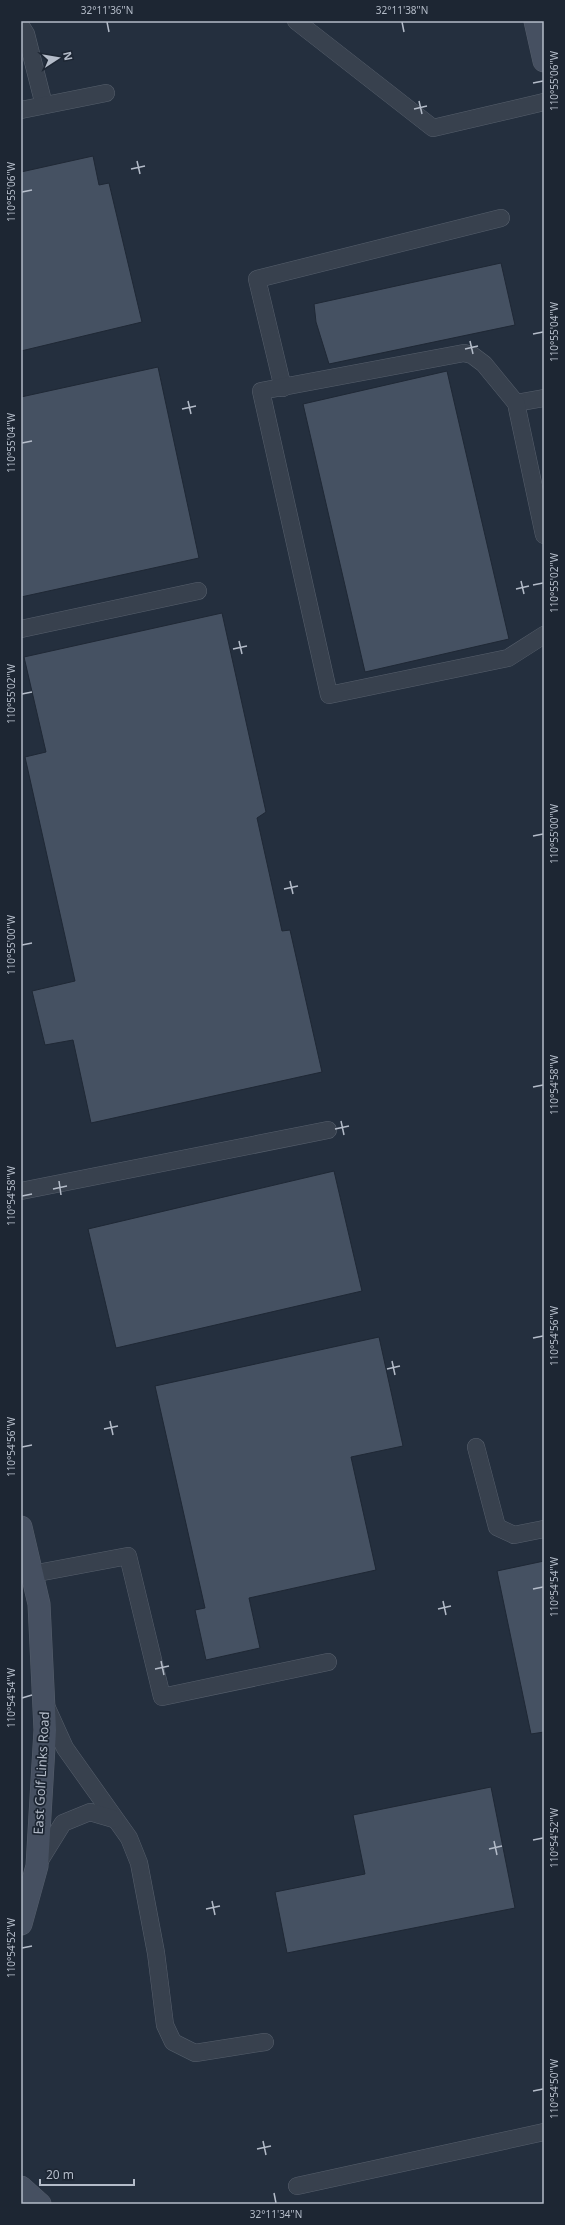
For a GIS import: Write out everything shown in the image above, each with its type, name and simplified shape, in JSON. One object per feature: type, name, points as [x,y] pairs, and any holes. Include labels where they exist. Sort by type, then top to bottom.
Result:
[{"type":"street","points":[[535,21],[544,61]]},
{"type":"street","name":"East Golf Links Road","points":[[21,1527],[39,1604],[45,1730],[36,1866],[21,1924]]},
{"type":"street","points":[[21,2187],[40,2204]]},
{"type":"lane","points":[[296,21],[433,128],[544,102]]},
{"type":"lane","points":[[21,26],[26,34],[44,105]]},
{"type":"lane","points":[[21,110],[106,93]]},
{"type":"lane","points":[[283,388],[257,279],[501,218]]},
{"type":"lane","points":[[544,534],[516,403],[484,364],[472,355],[464,353],[261,391],[329,695],[508,658],[544,635]]},
{"type":"lane","points":[[516,403],[544,398]]},
{"type":"lane","points":[[21,629],[198,591]]},
{"type":"lane","points":[[21,1191],[328,1130]]},
{"type":"lane","points":[[476,1447],[497,1528],[514,1535],[544,1529]]},
{"type":"lane","points":[[32,1574],[128,1556],[162,1697],[328,1662]]},
{"type":"lane","points":[[44,1703],[66,1748],[114,1819],[129,1838],[142,1870],[156,1953],[165,2025],[173,2042],[195,2053],[265,2042]]},
{"type":"lane","points":[[36,1866],[63,1823],[90,1812],[114,1819]]},
{"type":"lane","points":[[297,2186],[544,2132]]},
{"type":"building","points":[[93,156],[99,185],[109,183],[142,322],[21,351],[21,172]]},
{"type":"building","points":[[501,263],[515,325],[329,364],[316,322],[314,304]]},
{"type":"building","points":[[158,367],[199,558],[21,597],[21,397]]},
{"type":"building","points":[[447,371],[509,639],[365,672],[303,404]]},
{"type":"building","points":[[222,613],[266,812],[257,818],[282,931],[290,930],[322,1072],[91,1123],[73,1040],[45,1045],[32,991],[75,981],[25,757],[46,752],[24,657]]},
{"type":"building","points":[[334,1171],[362,1291],[116,1348],[88,1229]]},
{"type":"building","points":[[379,1337],[403,1446],[351,1457],[376,1570],[249,1598],[260,1648],[206,1660],[195,1610],[205,1608],[155,1386]]},
{"type":"building","points":[[544,1561],[544,1732],[531,1734],[497,1571]]},
{"type":"building","points":[[491,1787],[515,1908],[287,1953],[275,1892],[365,1874],[353,1815]]}]
